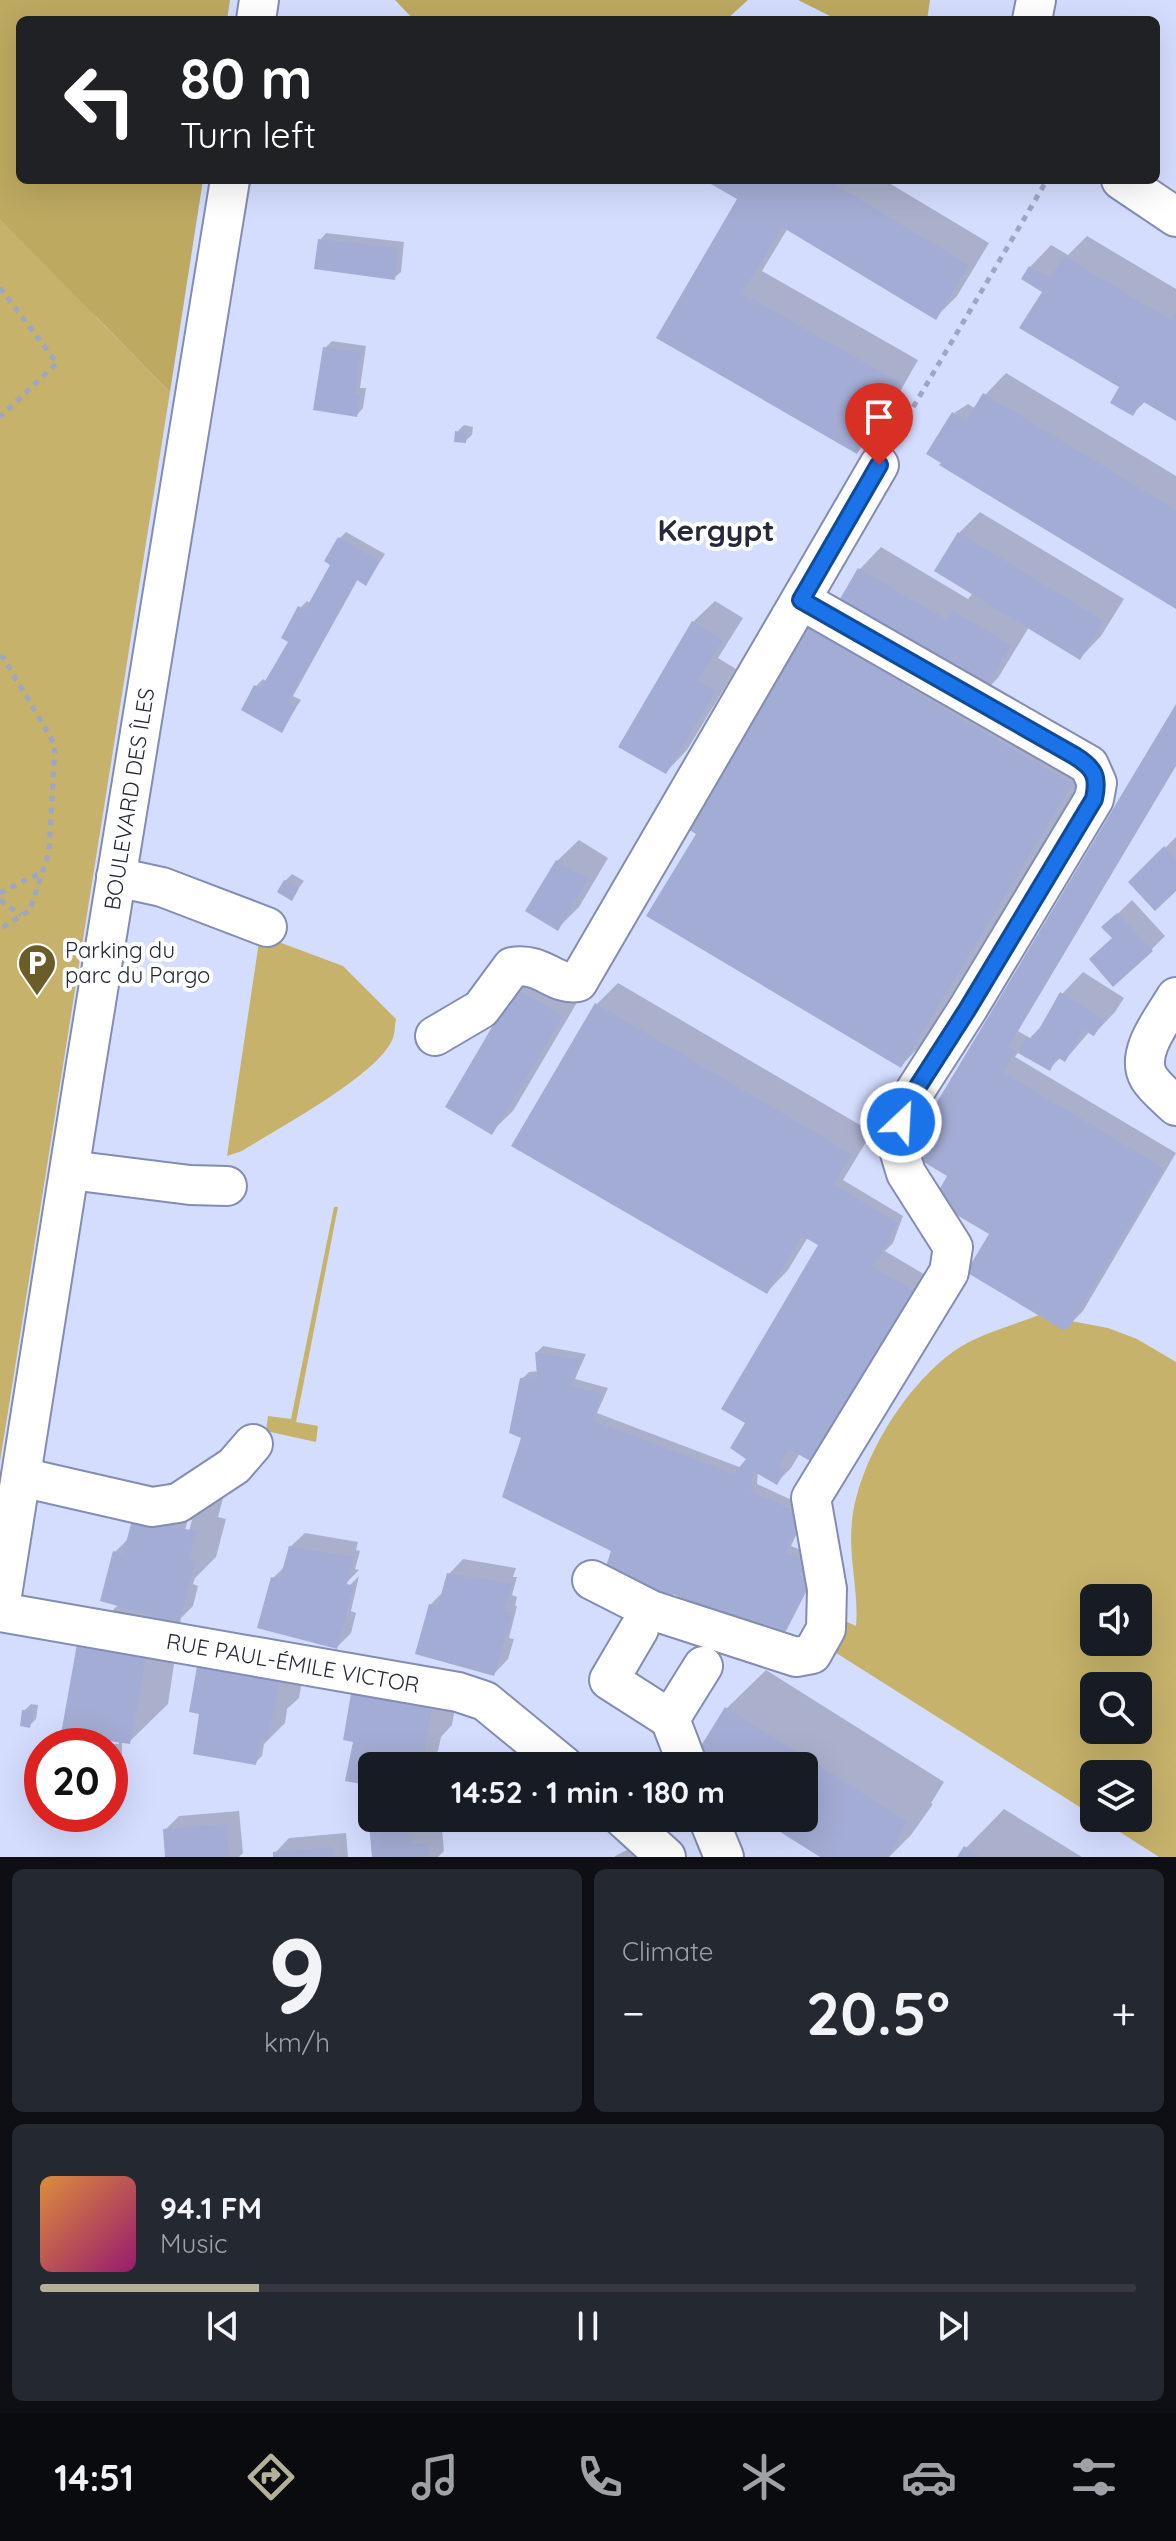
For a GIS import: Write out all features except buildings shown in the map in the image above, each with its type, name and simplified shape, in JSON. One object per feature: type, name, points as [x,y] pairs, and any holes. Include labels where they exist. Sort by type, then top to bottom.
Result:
[{"type":"street","name":"BOULEVARD DES ÎLES","points":[[0,1610],[229,184]]},
{"type":"street","points":[[1127,184],[1176,217]]},
{"type":"street","points":[[435,1036],[481,1009],[512,967],[528,964],[569,983],[578,982],[879,465]]},
{"type":"street","points":[[592,1580],[651,1610],[796,1657],[812,1654],[826,1629],[827,1589],[811,1498],[949,1272],[953,1247],[906,1173],[896,1140],[906,1105],[1094,799],[1097,783],[1089,765],[801,600]]},
{"type":"street","points":[[116,877],[162,887],[267,927]]},
{"type":"street","points":[[1176,997],[1147,1050],[1145,1066],[1149,1077],[1176,1106]]},
{"type":"street","points":[[70,1170],[190,1185],[227,1186]]},
{"type":"street","points":[[21,1477],[152,1507],[178,1503],[234,1466],[253,1444]]},
{"type":"street","name":"RUE PAUL-ÉMILE VICTOR","points":[[0,1610],[458,1692],[485,1701],[548,1752]]},
{"type":"street","points":[[639,1629],[609,1680],[670,1719],[683,1752]]},
{"type":"street","points":[[670,1719],[703,1666]]},
{"type":"street","points":[[638,1832],[666,1857]]},
{"type":"street","points":[[714,1832],[724,1857]]},
{"type":"path","points":[[879,465],[1045,184]]},
{"type":"path","points":[[0,288],[57,363],[0,417]]},
{"type":"path","points":[[0,656],[55,745],[49,852],[30,910],[0,929]]},
{"type":"path","points":[[0,893],[42,872]]},
{"type":"path","points":[[0,900],[21,915]]},
{"type":"shaded area","points":[[0,0],[16,16],[16,184],[22,184],[97,318],[170,392],[0,1462]]},
{"type":"shaded area","points":[[0,0],[230,0],[228,16],[16,16],[16,184],[202,184],[170,392],[0,219]]},
{"type":"shaded area","points":[[395,0],[748,0],[730,16],[410,16]]},
{"type":"shaded area","points":[[798,0],[930,0],[928,16],[830,16]]},
{"type":"shaded area","points":[[260,935],[343,966],[396,1019],[395,1031],[384,1052],[349,1084],[242,1151],[227,1156]]},
{"type":"shaded area","points":[[334,1207],[338,1207],[296,1422],[318,1426],[316,1442],[266,1431],[268,1416],[291,1419]]},
{"type":"shaded area","points":[[1039,1315],[1108,1328],[1137,1339],[1176,1362],[1176,1857],[1159,1857],[1120,1832],[1152,1832],[1152,1760],[1080,1760],[1080,1807],[822,1644],[834,1616],[856,1626],[852,1522],[856,1499],[874,1451],[918,1384],[954,1351],[984,1335]]},
{"type":"place","name":"Parking du parc du Pargo","points":[[37,997]]},
{"type":"district","name":"Kergypt","points":[[716,530]]},
{"type":"route","points":[[879,465],[801,600],[1075,756],[1089,765],[1097,783],[1094,799],[906,1105],[901,1122]]}]
